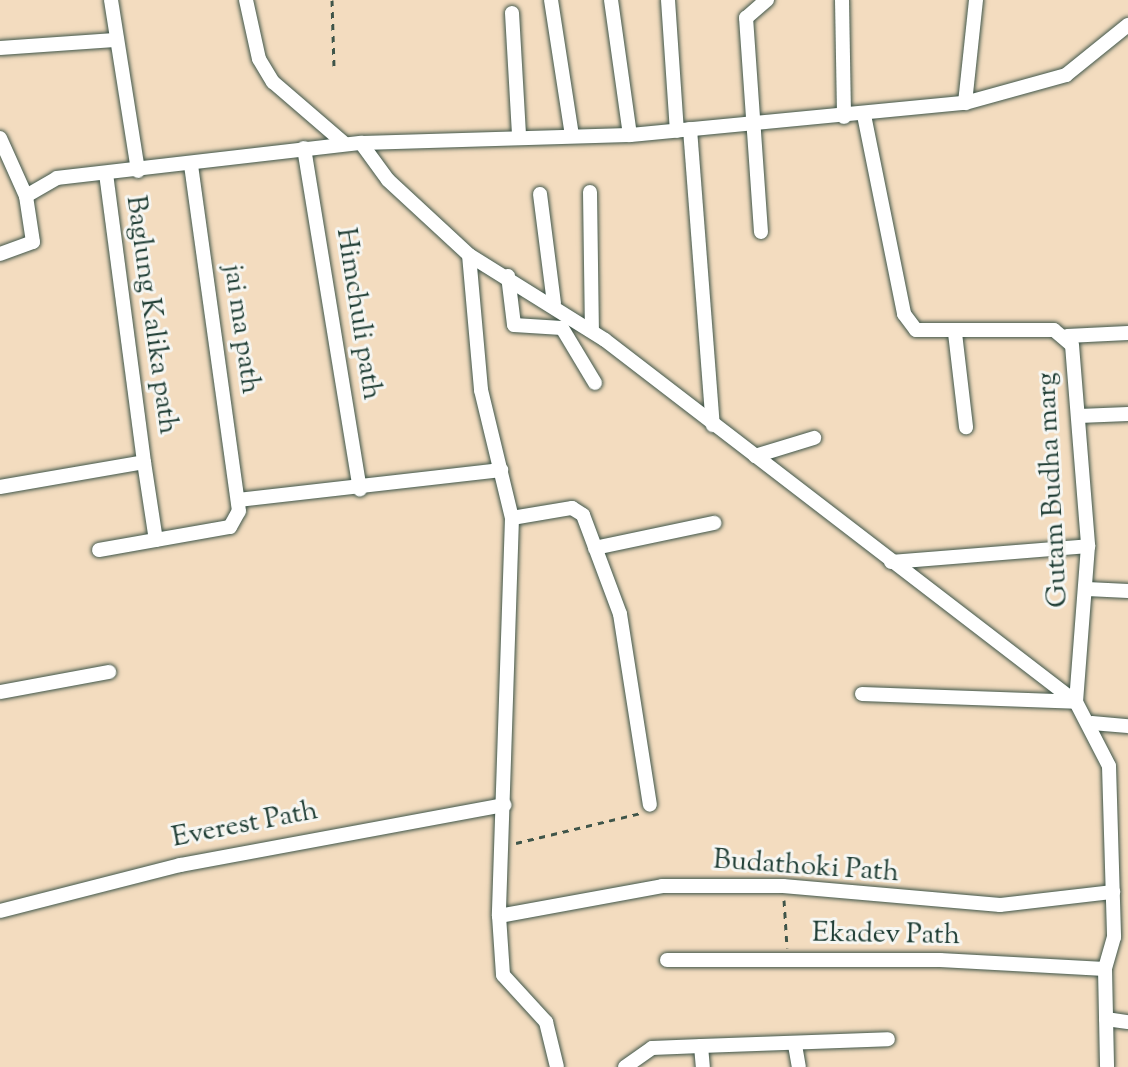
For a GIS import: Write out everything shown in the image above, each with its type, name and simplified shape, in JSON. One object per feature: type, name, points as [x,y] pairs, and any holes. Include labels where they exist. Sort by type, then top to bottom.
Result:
[{"type":"street","points":[[111,0],[138,171]]},
{"type":"street","points":[[246,0],[259,59],[273,82],[345,144]]},
{"type":"street","points":[[551,0],[572,135]]},
{"type":"street","points":[[611,0],[630,135]]},
{"type":"street","points":[[668,0],[713,425]]},
{"type":"street","points":[[761,232],[746,18],[767,0]]},
{"type":"street","points":[[842,0],[844,117]]},
{"type":"street","points":[[965,103],[976,0]]},
{"type":"street","points":[[512,13],[519,135]]},
{"type":"street","points":[[26,196],[57,178],[191,165],[304,148],[519,135],[630,135],[754,126],[965,103],[1066,75],[1128,25]]},
{"type":"street","points":[[0,48],[115,40]]},
{"type":"street","name":"Gutam Budha marg","points":[[864,115],[904,314],[916,330],[1067,336],[1079,416],[1088,546],[1076,702]]},
{"type":"street","points":[[0,138],[26,196],[33,242],[0,254]]},
{"type":"street","points":[[361,143],[388,180],[469,255],[554,303],[1076,702],[1092,723],[1109,766],[1114,937],[1105,969],[1107,1067]]},
{"type":"street","name":"Himchuli path","points":[[304,148],[360,489]]},
{"type":"street","name":"jai ma path","points":[[191,165],[238,500]]},
{"type":"street","name":"Baglung Kalika path","points":[[0,487],[144,462],[106,173]]},
{"type":"street","points":[[590,192],[592,331]]},
{"type":"street","points":[[540,194],[554,303]]},
{"type":"street","points":[[469,255],[481,390],[512,518],[499,916],[503,975],[546,1022],[557,1067]]},
{"type":"street","points":[[508,276],[514,325],[562,328],[595,383]]},
{"type":"street","points":[[955,333],[966,427]]},
{"type":"street","points":[[1067,336],[1128,333]]},
{"type":"street","points":[[1079,416],[1128,414]]},
{"type":"street","points":[[755,456],[814,438]]},
{"type":"street","points":[[144,462],[156,540]]},
{"type":"street","points":[[99,550],[230,527],[238,500],[360,489],[501,470]]},
{"type":"street","points":[[512,518],[572,508],[583,515],[620,614],[650,805]]},
{"type":"street","points":[[595,548],[714,523]]},
{"type":"street","points":[[891,562],[1088,546]]},
{"type":"street","points":[[1087,589],[1128,591]]},
{"type":"street","points":[[0,692],[109,672]]},
{"type":"street","points":[[862,694],[1076,702]]},
{"type":"street","points":[[1092,723],[1128,726]]},
{"type":"street","name":"Everest Path","points":[[0,911],[180,865],[504,805]]},
{"type":"street","name":"Budathoki Path","points":[[499,916],[662,886],[783,886],[1000,905],[1113,892]]},
{"type":"street","name":"Ekadev Path","points":[[667,960],[787,960],[1105,969]]},
{"type":"street","points":[[1106,1019],[1128,1022]]},
{"type":"street","points":[[625,1067],[652,1048],[795,1045],[804,1038],[888,1039]]},
{"type":"street","points":[[795,1045],[799,1067]]},
{"type":"street","points":[[701,1046],[703,1067]]},
{"type":"path","points":[[332,0],[334,66]]},
{"type":"path","points":[[502,847],[650,805]]},
{"type":"path","points":[[783,886],[787,960]]}]
